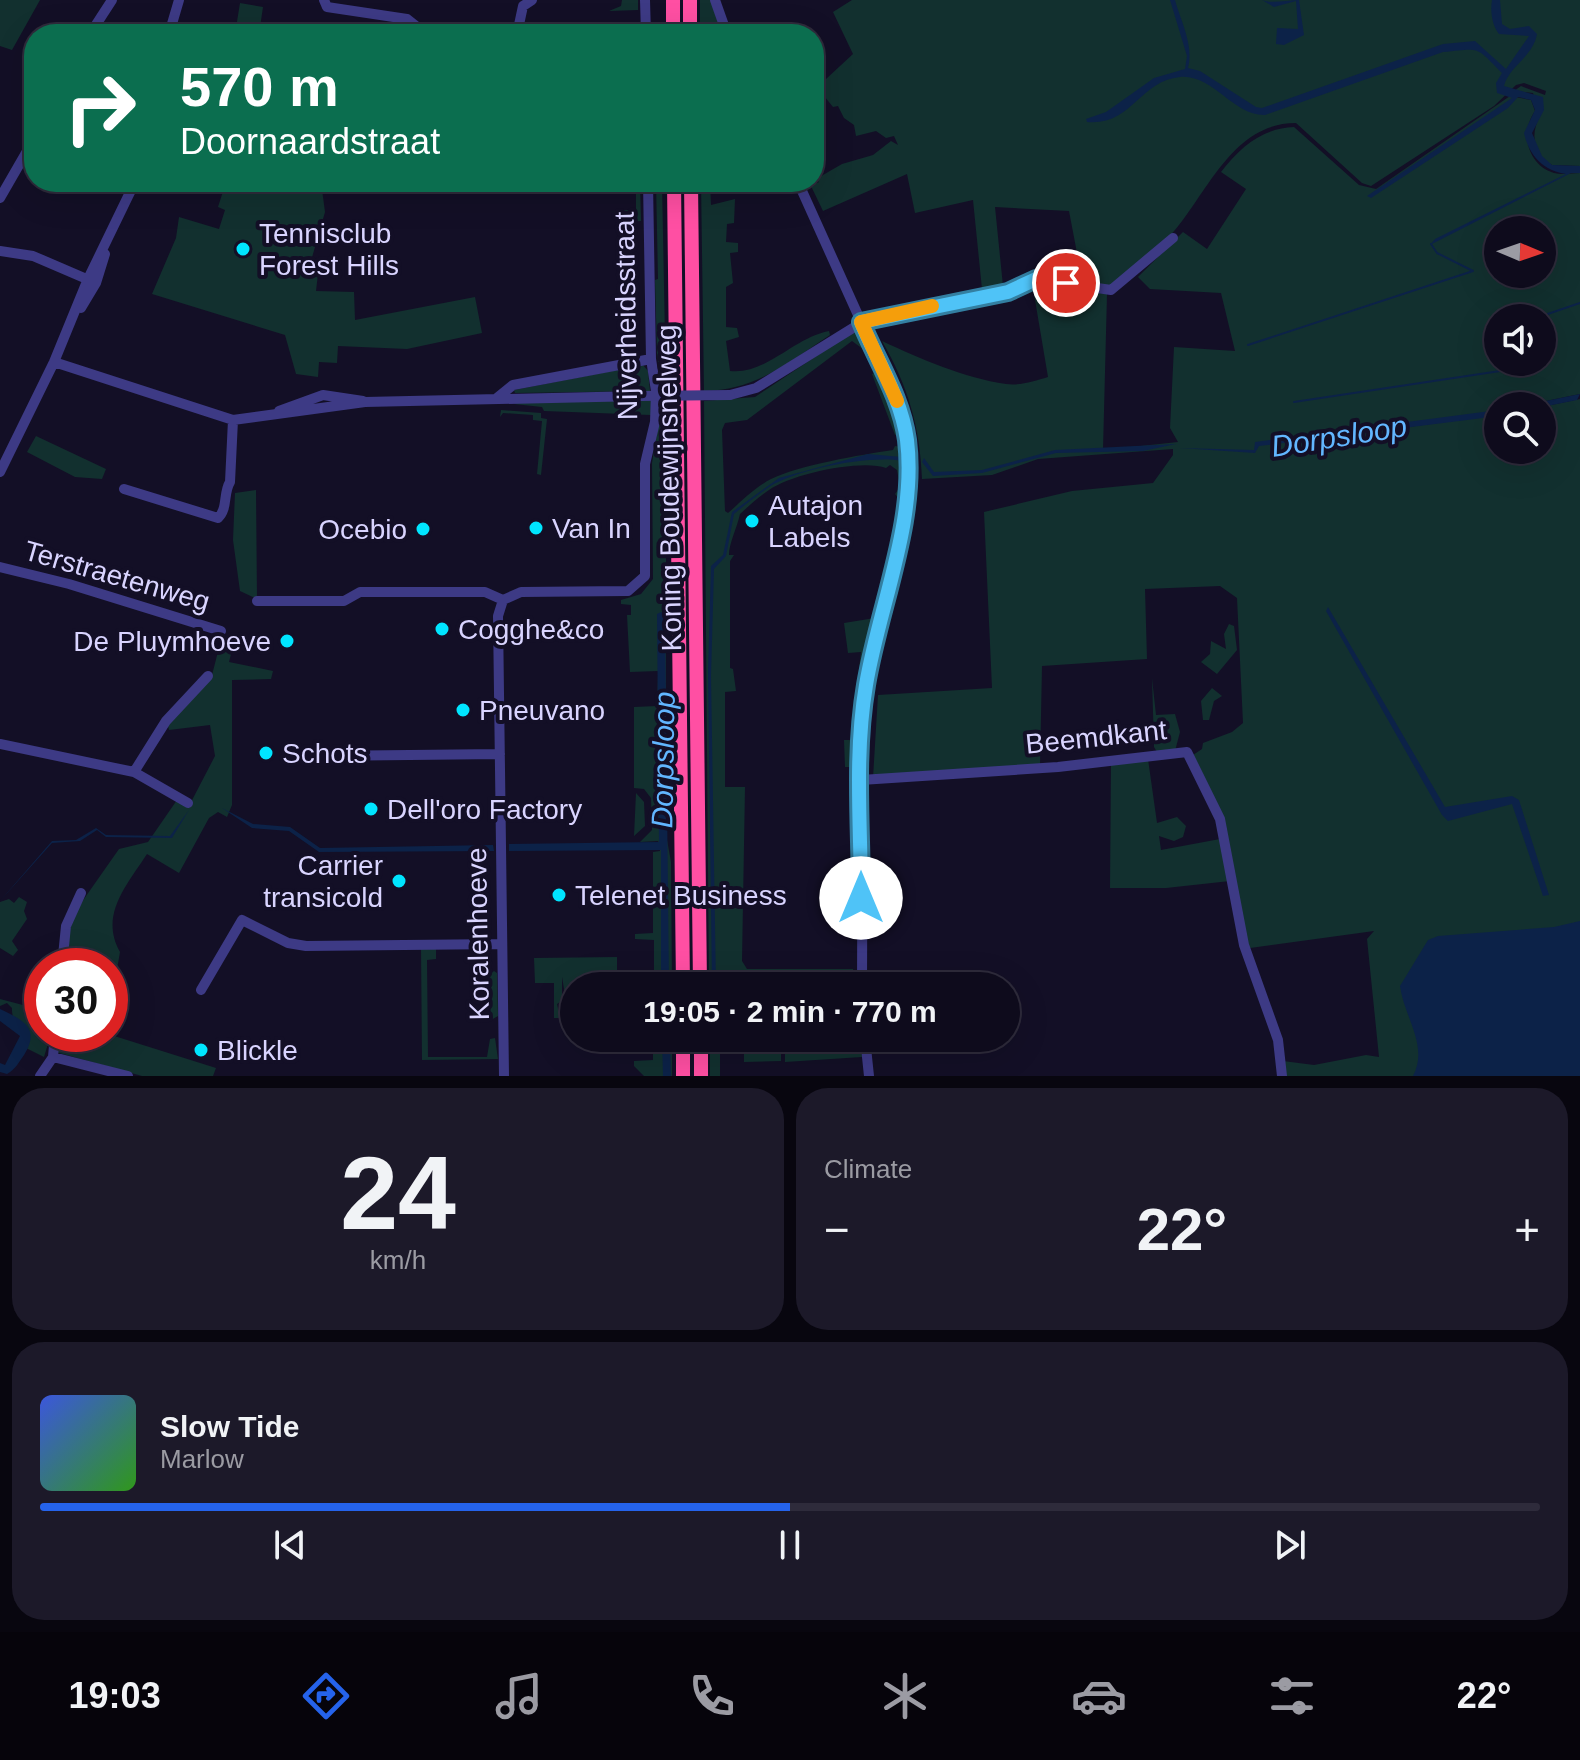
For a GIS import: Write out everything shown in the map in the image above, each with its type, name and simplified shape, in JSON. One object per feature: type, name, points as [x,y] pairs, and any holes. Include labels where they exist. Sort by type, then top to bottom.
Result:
[{"type":"highway","points":[[673,0],[673,24]]},
{"type":"highway","points":[[690,0],[690,24]]},
{"type":"highway","name":"Koning Boudewijnsnelweg","points":[[674,192],[683,972]]},
{"type":"highway","name":"Koning Boudewijnsnelweg","points":[[691,192],[700,972]]},
{"type":"highway","points":[[683,1052],[683,1076]]},
{"type":"highway","points":[[701,1052],[701,1076]]},
{"type":"street","points":[[96,24],[112,0]]},
{"type":"street","points":[[172,24],[179,0]]},
{"type":"street","points":[[324,0],[327,7],[407,19],[413,24]]},
{"type":"street","points":[[519,24],[523,6],[532,0]]},
{"type":"street","points":[[645,0],[646,24]]},
{"type":"street","points":[[715,0],[723,24]]},
{"type":"street","points":[[0,198],[24,156]]},
{"type":"street","points":[[0,472],[92,281],[130,192]]},
{"type":"street","name":"Nijverheidsstraat","points":[[257,601],[344,601],[360,592],[485,592],[503,600],[521,592],[628,591],[640,583],[646,570],[645,464],[656,414],[651,359],[648,192]]},
{"type":"street","points":[[802,192],[900,409],[909,471],[904,514],[865,688],[861,780],[862,972]]},
{"type":"street","points":[[54,362],[233,420],[271,415],[294,403],[323,395],[365,402],[730,395],[756,388],[861,322],[1008,292],[1036,279],[1111,290],[1173,238]]},
{"type":"street","points":[[0,251],[33,256],[92,281]]},
{"type":"street","points":[[497,398],[513,385],[651,359]]},
{"type":"street","points":[[124,489],[218,518],[224,511],[225,490],[230,482],[233,420]]},
{"type":"street","name":"Terstraetenweg","points":[[0,567],[83,587],[221,631]]},
{"type":"street","name":"Koralenhoeve","points":[[503,600],[498,616],[504,1076]]},
{"type":"street","points":[[134,772],[166,721],[208,676]]},
{"type":"street","points":[[0,744],[134,772],[188,803]]},
{"type":"street","name":"Beemdkant","points":[[861,780],[1058,767],[1187,752],[1220,819],[1244,945],[1277,1035],[1282,1076]]},
{"type":"street","points":[[319,756],[500,754]]},
{"type":"street","points":[[64,948],[66,926],[81,893]]},
{"type":"street","points":[[201,990],[242,920],[288,943],[306,946],[502,944]]},
{"type":"street","points":[[40,1076],[53,1052]]},
{"type":"street","points":[[866,1052],[869,1076]]},
{"type":"street","points":[[53,1057],[128,1076]]},
{"type":"green space","points":[[0,0],[40,0],[12,50],[0,46]]},
{"type":"green space","points":[[622,0],[638,0],[638,10],[609,11],[621,6]]},
{"type":"green space","points":[[700,0],[711,0],[718,24],[700,24]]},
{"type":"green space","points":[[852,0],[1580,0],[1580,166],[1552,165],[1541,155],[1534,137],[1540,116],[1533,93],[1514,91],[1521,86],[1545,95],[1546,91],[1524,83],[1516,85],[1494,106],[1371,186],[1362,183],[1296,123],[1273,126],[1254,135],[1237,149],[1168,238],[1117,284],[1105,286],[1074,282],[1078,274],[1073,268],[1077,253],[1069,211],[995,207],[1003,286],[982,289],[973,200],[915,213],[907,174],[823,211],[814,192],[824,192],[824,174],[842,164],[873,155],[891,141],[898,145],[894,136],[886,138],[876,131],[856,136],[854,125],[844,118],[838,106],[833,107],[824,96],[826,79],[853,54],[833,12]]},
{"type":"green space","points":[[240,3],[263,7],[260,24],[237,24]]},
{"type":"green space","points":[[1510,96],[1531,100],[1535,111],[1530,119],[1527,138],[1538,163],[1554,173],[1580,173],[1580,394],[1556,399],[1556,392],[1484,392],[1484,413],[1303,437],[1303,441],[1484,417],[1484,464],[1556,464],[1556,404],[1580,399],[1580,927],[1424,1045],[1417,1076],[1284,1076],[1283,1061],[1314,1065],[1366,1055],[1379,1057],[1367,939],[1374,931],[1250,948],[1247,945],[1222,817],[1193,755],[1202,749],[1203,743],[1232,732],[1243,723],[1237,598],[1220,586],[1145,589],[1147,659],[1042,666],[1040,766],[873,778],[878,695],[992,688],[984,512],[1072,491],[1153,483],[1173,455],[1173,449],[1038,459],[992,475],[922,479],[919,442],[911,407],[882,341],[959,373],[1006,384],[1027,383],[1048,377],[1033,288],[1037,281],[1107,294],[1103,450],[1178,442],[1170,428],[1174,347],[1235,351],[1221,293],[1150,289],[1138,277],[1183,232],[1207,249],[1246,189],[1221,172],[1244,147],[1262,135],[1294,127],[1359,185],[1376,189]]},
{"type":"green space","name":"Tennisclub Forest Hills","points":[[223,192],[322,192],[325,212],[311,261],[318,274],[316,291],[354,292],[355,320],[475,297],[482,333],[407,349],[338,346],[337,363],[319,362],[318,377],[296,374],[285,335],[152,294],[176,238],[179,217],[219,229],[225,210],[218,207]]},
{"type":"green space","points":[[636,192],[640,192],[641,221],[624,222],[624,214],[611,212],[636,209]]},
{"type":"green space","points":[[656,192],[662,192],[666,390],[663,390],[657,354],[655,280],[658,279]]},
{"type":"green space","points":[[701,192],[710,192],[711,205],[735,199],[734,223],[727,224],[726,242],[738,243],[738,252],[730,253],[733,283],[726,287],[726,327],[737,328],[739,337],[726,341],[730,371],[756,367],[816,335],[829,331],[830,335],[756,380],[740,386],[704,391]]},
{"type":"green space","points":[[854,331],[860,332],[871,355],[852,341],[747,420],[725,423],[722,430],[725,511],[728,513],[759,486],[783,474],[830,461],[893,450],[895,446],[902,447],[904,454],[901,501],[895,494],[900,487],[897,470],[890,465],[886,468],[861,465],[811,473],[769,490],[740,514],[729,550],[729,555],[734,555],[730,561],[730,668],[733,669],[736,691],[725,692],[725,787],[745,787],[742,961],[747,969],[853,969],[854,972],[709,972],[704,401],[755,397]]},
{"type":"green space","points":[[643,365],[648,371],[650,391],[515,393],[514,390]]},
{"type":"green space","points":[[879,371],[890,395],[898,434],[895,435],[872,374]]},
{"type":"green space","points":[[518,401],[652,401],[651,415],[544,411],[542,407],[514,404]]},
{"type":"green space","points":[[662,401],[666,401],[666,834],[671,862],[672,972],[654,972],[654,940],[635,939],[635,934],[653,933],[653,852],[660,851],[658,841],[640,842],[652,830],[651,798],[644,789],[634,788],[634,707],[657,706],[658,671],[630,672],[627,615],[631,615],[631,605],[621,604],[621,600],[641,594],[653,579],[652,463]]},
{"type":"green space","points":[[501,410],[541,413],[541,418],[547,419],[541,475],[537,474],[542,421],[533,420],[533,415],[503,413],[500,417]]},
{"type":"green space","points":[[36,436],[106,469],[102,479],[75,477],[27,452]]},
{"type":"green space","points":[[256,490],[257,599],[240,591],[233,540],[235,493]]},
{"type":"green space","points":[[875,618],[861,685],[857,686],[861,652],[848,653],[844,623]]},
{"type":"green space","points":[[1229,624],[1234,626],[1237,650],[1217,674],[1201,662],[1210,654],[1211,641],[1226,649],[1224,634]]},
{"type":"green space","points":[[235,638],[229,662],[273,671],[271,679],[232,680],[232,805],[227,817],[218,812],[209,818],[179,873],[147,854],[124,889],[114,913],[114,938],[118,948],[68,948],[72,916],[119,849],[148,842],[177,800],[189,806],[215,756],[210,725],[169,730],[167,722],[212,675],[221,640]]},
{"type":"green space","points":[[1152,678],[1156,715],[1175,714],[1180,732],[1175,751],[1157,752],[1154,747]]},
{"type":"green space","points":[[1212,688],[1222,696],[1214,701],[1209,720],[1203,720],[1201,701]]},
{"type":"green space","points":[[844,740],[857,740],[857,767],[845,767]]},
{"type":"green space","points":[[1148,759],[1157,823],[1177,817],[1186,826],[1183,837],[1174,841],[1159,836],[1161,850],[1220,839],[1230,881],[1166,888],[1110,888],[1111,763]]},
{"type":"green space","points":[[636,793],[644,802],[645,826],[634,836]]},
{"type":"green space","points":[[19,897],[27,902],[24,911],[27,919],[12,941],[18,950],[13,956],[0,948],[0,902],[9,899],[14,903]]},
{"type":"green space","points":[[421,948],[436,949],[436,959],[427,960],[428,1057],[487,1057],[490,1039],[495,1038],[498,1059],[422,1060]]},
{"type":"green space","points":[[617,957],[617,972],[560,972],[560,1002],[557,1004],[560,1018],[554,1018],[554,983],[535,983],[534,958]]},
{"type":"green space","points":[[494,971],[497,973],[498,1016],[491,1020],[489,975]]},
{"type":"green space","points":[[0,999],[24,1005],[24,1047],[12,1008],[7,1003],[0,1006]]},
{"type":"green space","points":[[128,1040],[216,1068],[213,1076],[142,1076],[56,1052],[128,1052]]},
{"type":"green space","points":[[653,1052],[672,1052],[672,1076],[644,1076],[634,1066],[634,1061],[653,1060]]},
{"type":"green space","points":[[710,1052],[720,1052],[720,1076],[710,1076]]},
{"type":"green space","points":[[744,1052],[781,1052],[781,1061],[744,1062]]},
{"type":"green space","points":[[785,1052],[861,1052],[862,1057],[785,1062]]},
{"type":"water","points":[[1170,0],[1175,0],[1186,34],[1188,68],[1200,71],[1256,107],[1262,108],[1443,44],[1475,41],[1506,69],[1529,36],[1499,34],[1491,9],[1492,0],[1500,0],[1502,24],[1510,29],[1529,26],[1537,34],[1531,49],[1504,86],[1543,97],[1544,110],[1532,133],[1542,156],[1552,165],[1580,166],[1580,173],[1571,173],[1430,245],[1435,239],[1566,174],[1544,166],[1534,155],[1524,133],[1535,110],[1531,100],[1518,97],[1508,108],[1371,198],[1367,196],[1512,98],[1497,93],[1496,83],[1502,73],[1482,53],[1472,50],[1443,52],[1265,115],[1243,109],[1203,82],[1180,77],[1154,86],[1115,117],[1087,122],[1086,119],[1106,112],[1154,78],[1185,69],[1187,56]]},
{"type":"water","points":[[1262,0],[1299,0],[1304,35],[1284,45],[1276,44],[1277,28],[1298,29],[1296,1],[1274,7]]},
{"type":"water","points":[[880,351],[908,409],[916,448],[913,449],[905,411]]},
{"type":"water","points":[[1580,394],[1577,400],[1556,404],[1556,399]]},
{"type":"water","name":"Dorpsloop","points":[[1484,412],[1483,418],[1259,446],[1255,453],[1180,448],[1254,450],[1255,442]]},
{"type":"water","points":[[1176,444],[1143,451],[1056,453],[982,473],[933,476],[922,462],[924,458],[934,472],[982,470],[1055,450]]},
{"type":"water","points":[[868,454],[902,457],[902,461],[853,462],[797,474],[769,487],[734,514],[726,556],[714,569],[711,676],[716,972],[712,972],[708,671],[711,566],[723,555],[732,512],[779,478]]},
{"type":"water","points":[[901,548],[904,549],[889,614],[886,613]]},
{"type":"water","points":[[1328,607],[1445,807],[1512,796],[1519,800],[1549,895],[1543,896],[1512,804],[1448,821],[1442,815],[1326,611]]},
{"type":"water","name":"Dorpsloop","points":[[661,612],[665,615],[669,972],[661,972],[661,850],[509,851],[509,844],[659,842],[657,614]]},
{"type":"water","points":[[222,808],[253,824],[290,827],[320,848],[493,845],[494,851],[319,852],[289,831],[252,828]]},
{"type":"water","points":[[189,810],[172,838],[106,837],[97,830],[80,841],[52,843],[0,901],[52,841],[76,840],[96,828],[106,835],[170,836]]},
{"type":"water","points":[[1580,921],[1580,1076],[1413,1076],[1417,1065],[1417,1043],[1400,986],[1428,940],[1438,936],[1554,927]]},
{"type":"water","points":[[0,1009],[24,1023],[26,1052],[7,1074],[0,1072],[0,1063],[5,1065],[20,1036],[0,1021]]},
{"type":"water","points":[[662,1052],[670,1052],[671,1076],[663,1076]]},
{"type":"waterway","points":[[1248,345],[1473,271],[1437,253],[1431,244]]},
{"type":"waterway","points":[[1556,311],[1580,303]]},
{"type":"waterway","points":[[1294,402],[1484,373]]},
{"type":"slow traffic","points":[[897,401],[861,322],[932,306]]},
{"type":"place","name":"Tennisclub Forest Hills","points":[[243,249]]},
{"type":"place","name":"Autajon Labels","points":[[752,521]]},
{"type":"place","name":"Van In","points":[[536,528]]},
{"type":"place","name":"Ocebio","points":[[423,529]]},
{"type":"place","name":"Cogghe&co","points":[[442,629]]},
{"type":"place","name":"De Pluymhoeve","points":[[287,641]]},
{"type":"place","name":"Pneuvano","points":[[463,710]]},
{"type":"place","name":"Schots","points":[[266,753]]},
{"type":"place","name":"Dell'oro Factory","points":[[371,809]]},
{"type":"place","name":"Carrier transicold","points":[[399,881]]},
{"type":"place","name":"Telenet Business","points":[[559,895]]},
{"type":"place","name":"Blickle","points":[[201,1050]]},
{"type":"route","points":[[861,898],[861,743],[865,693],[909,484],[906,437],[900,409],[861,322],[1008,292],[1036,279],[1066,283]]}]
